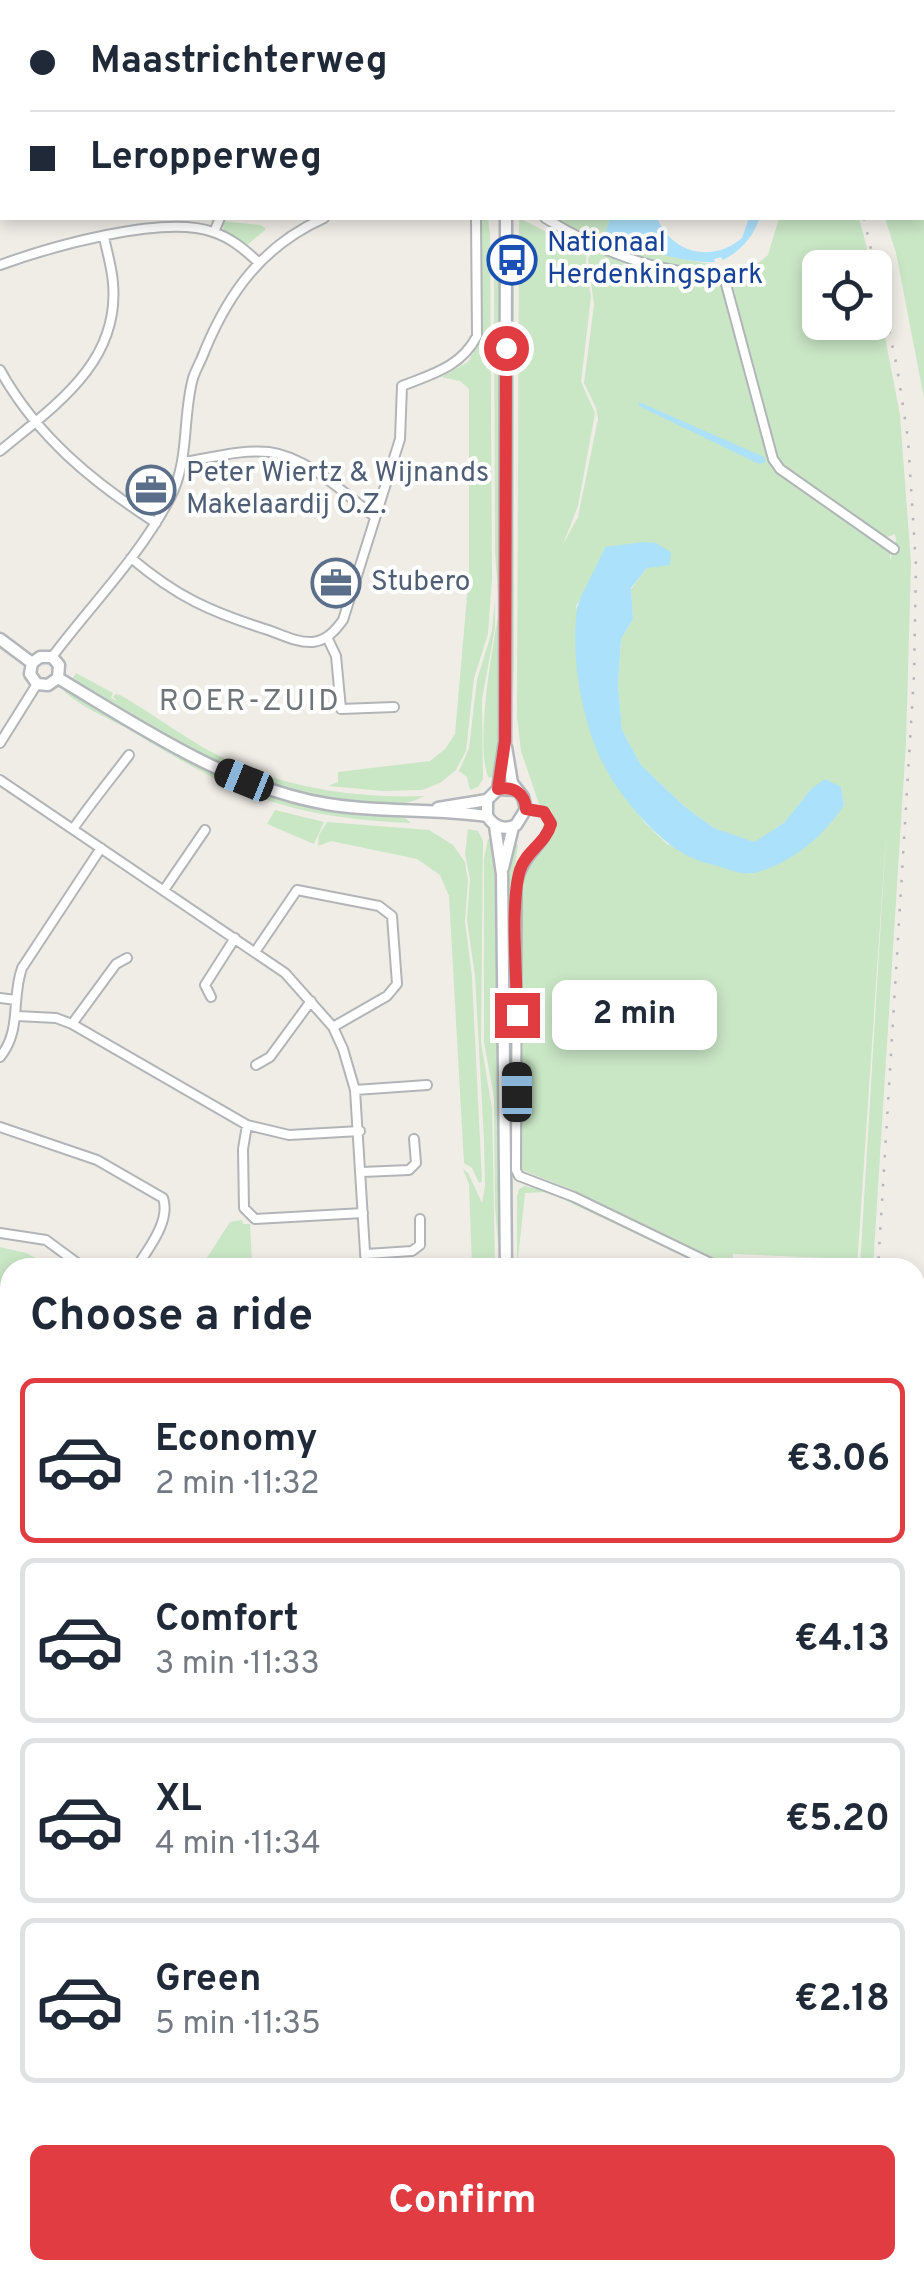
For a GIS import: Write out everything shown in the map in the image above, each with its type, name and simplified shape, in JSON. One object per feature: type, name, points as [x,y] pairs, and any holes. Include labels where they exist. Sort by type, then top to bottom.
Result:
[{"type":"main road","points":[[427,810],[487,800],[498,789],[505,741],[506,220]]},
{"type":"main road","points":[[0,638],[32,662]]},
{"type":"main road","points":[[42,656],[52,658],[59,666],[58,678],[48,685],[37,684],[30,674],[32,662],[42,656]]},
{"type":"main road","points":[[58,678],[202,762],[267,789],[342,806],[487,816]]},
{"type":"main road","points":[[502,874],[512,827],[523,818],[526,809],[516,790],[505,741]]},
{"type":"main road","points":[[498,789],[516,790]]},
{"type":"main road","points":[[487,800],[487,816],[495,826],[502,874],[506,1258]]},
{"type":"main road","points":[[495,826],[512,827]]},
{"type":"street","points":[[214,232],[219,220]]},
{"type":"street","points":[[52,658],[131,558],[180,478],[193,378],[233,292],[258,262],[285,239],[320,220]]},
{"type":"street","points":[[131,558],[185,600],[302,641],[316,642],[327,637],[343,620],[400,439],[402,386],[453,366],[477,336],[476,220]]},
{"type":"street","points":[[549,220],[587,240],[656,266],[702,274],[722,273],[773,459],[780,469],[894,550]]},
{"type":"street","points":[[0,264],[104,237],[181,227],[230,239],[258,262]]},
{"type":"street","points":[[0,451],[86,376],[110,328],[113,280],[104,237]]},
{"type":"street","points":[[0,370],[34,422],[68,458],[110,494],[156,522]]},
{"type":"street","points":[[184,462],[247,452],[280,455],[314,471],[376,516]]},
{"type":"street","points":[[327,637],[336,656],[341,709],[394,707]]},
{"type":"street","points":[[0,743],[37,684]]},
{"type":"street","points":[[73,829],[129,755]]},
{"type":"street","points":[[0,780],[284,972],[333,1028],[355,1090],[366,1258]]},
{"type":"street","points":[[526,809],[544,812],[551,824],[545,838],[522,863],[517,884],[516,1170],[519,1176],[574,1196],[701,1258]]},
{"type":"street","points":[[164,890],[206,830]]},
{"type":"street","points":[[0,1058],[17,1016],[22,968],[101,848]]},
{"type":"street","points":[[255,952],[297,890],[379,906],[392,916],[396,984],[388,996],[333,1028]]},
{"type":"street","points":[[211,997],[204,985],[235,938]]},
{"type":"street","points":[[72,1024],[116,964],[127,958]]},
{"type":"street","points":[[0,998],[16,1000]]},
{"type":"street","points":[[256,1065],[270,1057],[311,1001]]},
{"type":"street","points":[[17,1016],[56,1018],[72,1024],[247,1124],[289,1134],[360,1130]]},
{"type":"street","points":[[355,1090],[427,1085]]},
{"type":"street","points":[[247,1124],[243,1148],[244,1208],[248,1215],[256,1219],[363,1213]]},
{"type":"street","points":[[0,1126],[98,1160],[163,1198],[166,1206],[160,1226],[142,1258]]},
{"type":"street","points":[[362,1172],[409,1170],[416,1163],[414,1139]]},
{"type":"street","points":[[366,1254],[412,1252],[420,1245],[420,1219]]},
{"type":"street","points":[[0,1233],[46,1240],[70,1258]]},
{"type":"street","points":[[420,1245],[432,1252]]},
{"type":"green space","points":[[480,220],[488,220],[492,578],[488,634],[474,678],[466,751],[456,770],[440,783],[422,790],[328,786],[338,782],[338,772],[430,761],[455,734],[469,574],[469,389],[460,381],[441,377],[468,362],[482,337]]},
{"type":"green space","points":[[519,220],[584,251],[587,243],[586,264],[591,297],[581,382],[595,413],[578,506],[563,544],[578,517],[598,419],[584,383],[594,305],[588,258],[597,247],[596,251],[641,269],[723,284],[773,462],[890,550],[890,561],[895,534],[885,538],[874,533],[778,459],[730,286],[768,255],[778,220],[860,220],[867,250],[802,250],[802,340],[886,340],[900,415],[911,563],[906,742],[874,1258],[861,1258],[887,820],[858,1258],[733,1254],[733,1258],[713,1258],[522,1170],[521,885],[554,830],[551,810],[539,804],[521,751],[517,717]],"holes":[[[605,547],[647,568],[631,589],[633,619],[621,639],[618,685],[622,730],[641,765],[684,806],[714,828],[754,843],[784,823],[811,789],[841,787],[844,805],[752,874],[731,870],[667,844],[644,822],[619,787],[576,606]]]},
{"type":"green space","points":[[556,220],[609,220],[608,235],[681,259],[716,265],[713,270],[682,270],[591,238],[593,228],[580,233]]},
{"type":"green space","points":[[886,220],[924,220],[924,398],[896,253]]},
{"type":"green space","points":[[222,221],[261,225],[266,229],[246,246],[224,231]]},
{"type":"green space","points":[[500,276],[500,577],[498,594],[494,277]]},
{"type":"green space","points":[[514,276],[514,666],[513,699],[511,277]]},
{"type":"green space","points":[[495,598],[495,628],[482,699],[483,779],[470,790],[467,777],[459,771],[469,748],[477,680],[492,631]]},
{"type":"green space","points":[[500,607],[498,775],[489,778],[483,744],[484,721]]},
{"type":"green space","points":[[76,673],[113,693],[111,698],[117,701],[113,697],[120,695],[225,759],[279,780],[336,792],[424,796],[400,804],[364,804],[276,785],[240,772],[173,738],[73,678]]},
{"type":"green space","points":[[63,690],[221,775],[405,818],[411,823],[331,816],[266,799],[203,773],[87,708]]},
{"type":"green space","points":[[275,810],[324,822],[314,844],[267,824]]},
{"type":"green space","points":[[327,822],[429,830],[453,845],[465,862],[465,921],[472,977],[482,1181],[479,1183],[472,1168],[464,1163],[449,896],[440,875],[417,859],[331,841],[318,846]]},
{"type":"green space","points":[[468,829],[478,831],[483,841],[481,1042],[492,1109],[495,1258],[472,1258],[469,1184],[463,1169],[482,1203],[484,1140],[475,976],[467,920],[470,879],[465,854]]},
{"type":"green space","points":[[488,839],[494,841],[500,994],[500,1258],[495,1207],[494,1098],[484,1042],[484,859]]},
{"type":"green space","points":[[513,842],[518,845],[512,888],[513,1258],[507,904],[509,846]]},
{"type":"green space","points":[[525,1186],[561,1195],[687,1258],[548,1192],[525,1193],[517,1258],[519,1189]]},
{"type":"green space","points":[[242,1220],[243,1224],[250,1224],[252,1258],[207,1258],[230,1222]]},
{"type":"green space","points":[[0,1247],[36,1258],[0,1258]]},
{"type":"water","points":[[609,220],[658,220],[683,247],[706,252],[731,246],[742,238],[748,220],[759,220],[741,248],[723,260],[714,259],[715,262],[647,250],[608,235]]},
{"type":"water","points":[[639,402],[764,457],[766,462],[759,464],[639,406]]},
{"type":"water","points":[[656,543],[671,552],[670,565],[647,568],[631,588],[633,619],[621,639],[618,685],[622,730],[641,765],[714,828],[754,842],[784,823],[811,789],[825,779],[841,787],[844,805],[827,827],[806,847],[768,869],[739,872],[697,860],[675,848],[636,811],[613,782],[598,753],[578,682],[577,609],[605,547]]},
{"type":"railway","points":[[864,220],[897,367],[908,439],[916,566],[914,675],[879,1258]]},
{"type":"place","name":"Nationaal Herdenkingspark","points":[[512,260]]},
{"type":"place","name":"Peter Wiertz & Wijnands Makelaardij O.Z.","points":[[151,490]]},
{"type":"place","name":"Stubero","points":[[336,583]]},
{"type":"district","name":"ROER-ZUID","points":[[250,702]]},
{"type":"route","points":[[506,348],[505,741],[498,789],[516,790],[526,809],[544,812],[551,824],[545,838],[522,863],[517,884],[517,1015]]}]
